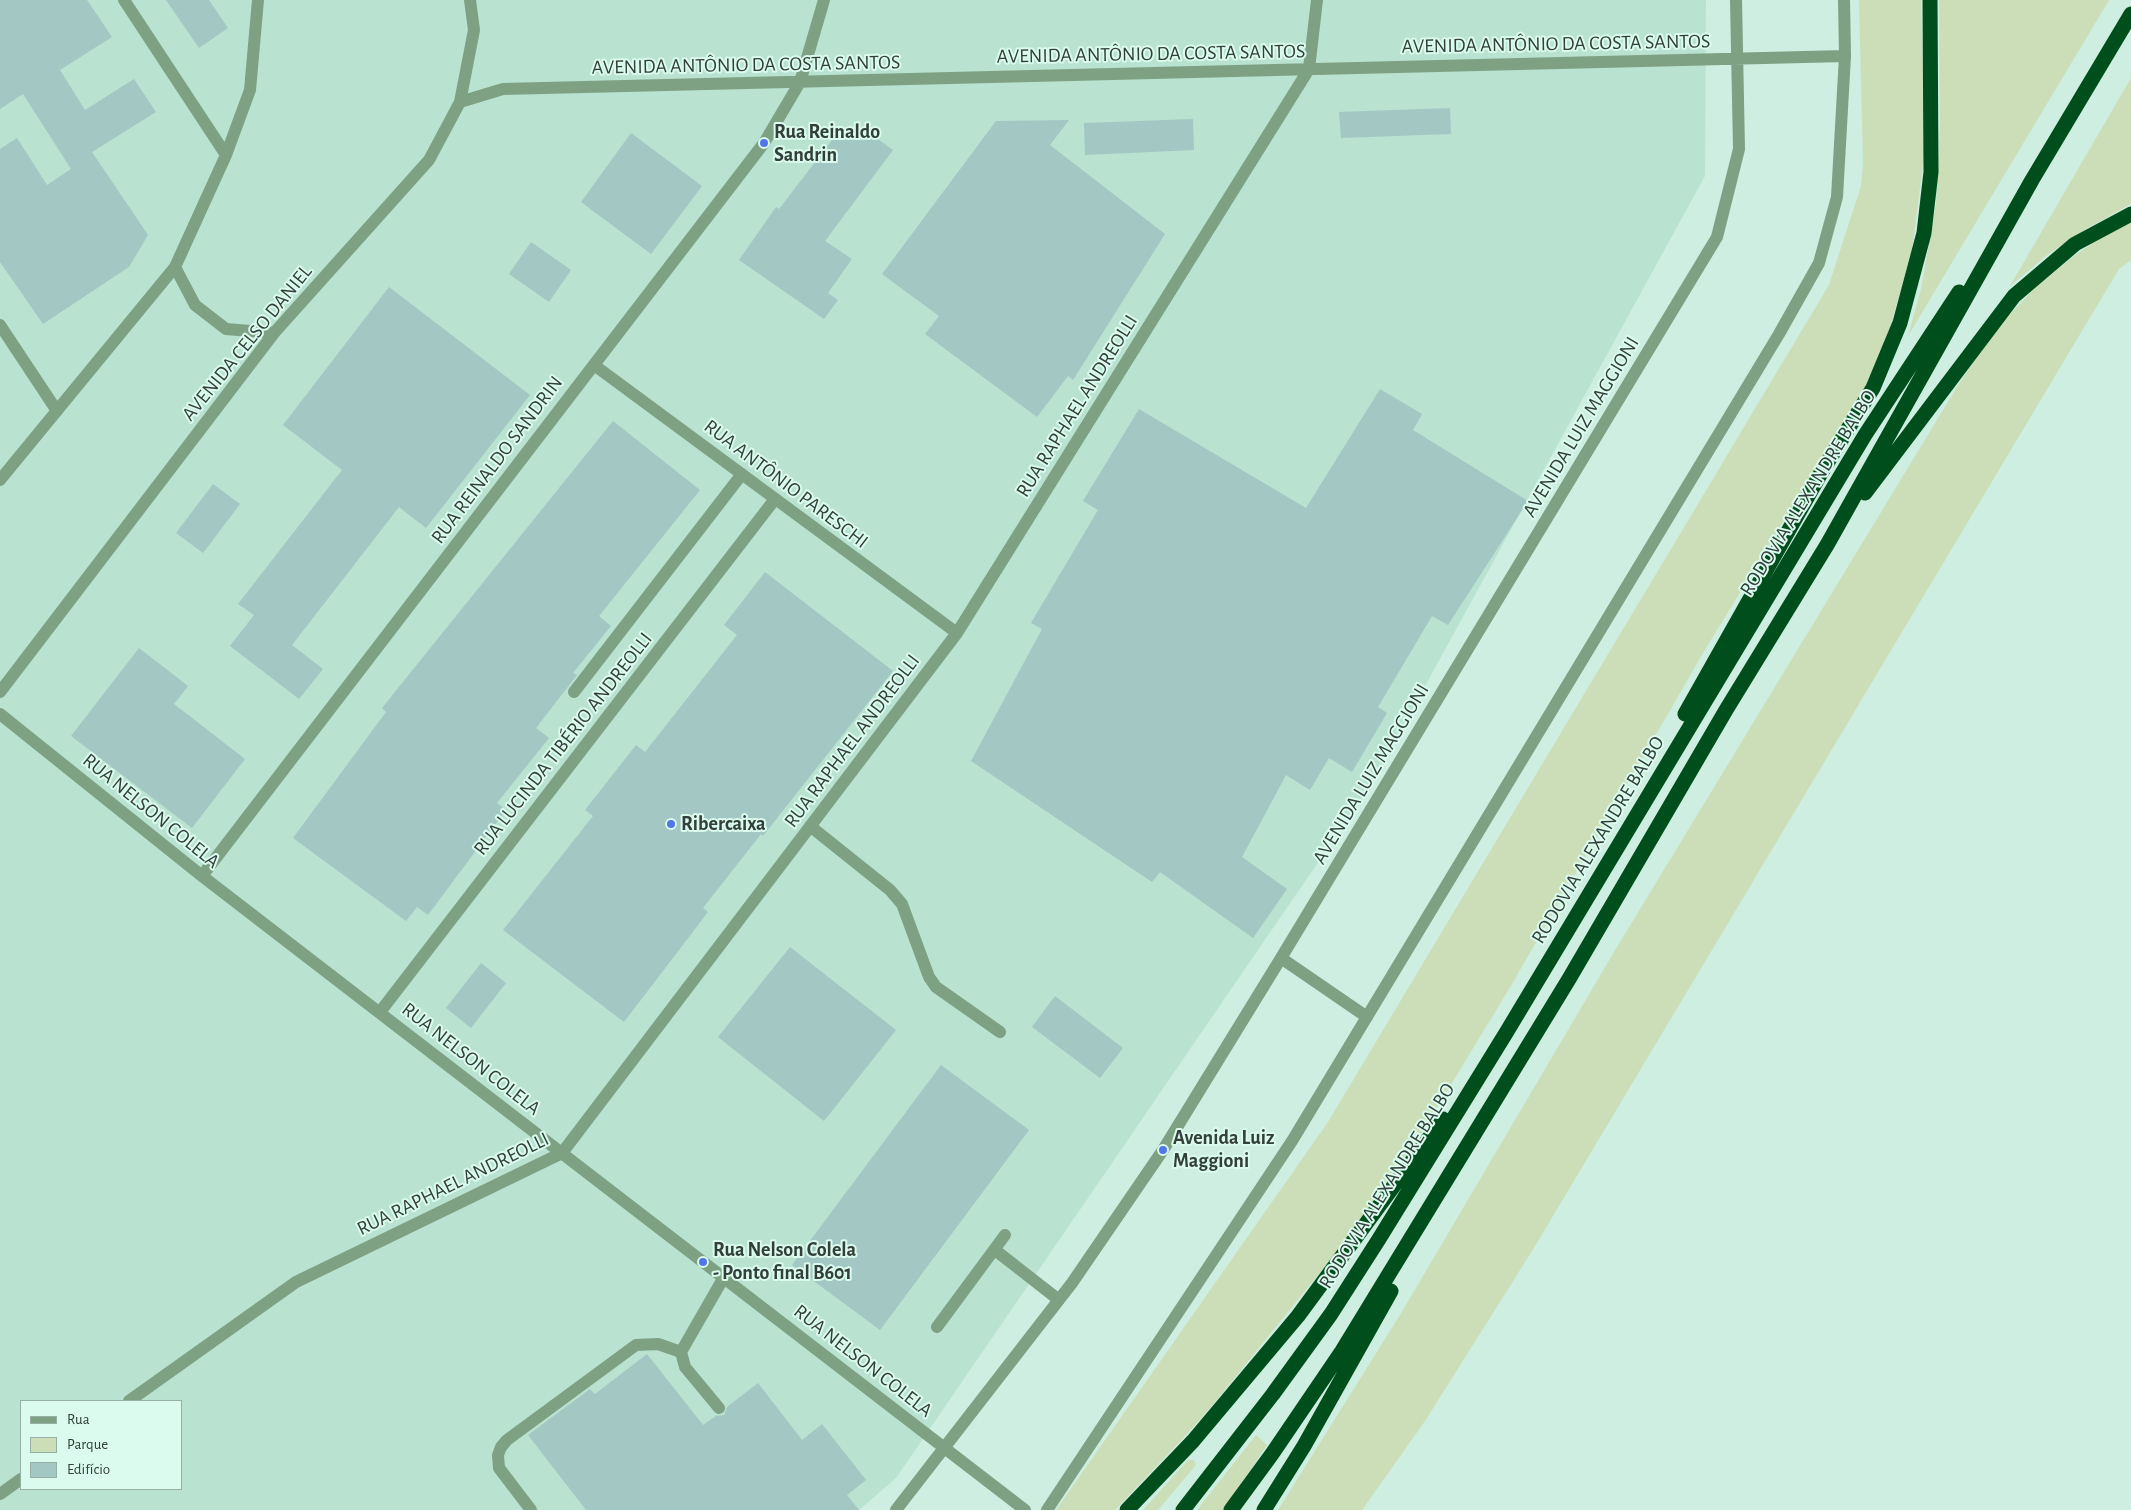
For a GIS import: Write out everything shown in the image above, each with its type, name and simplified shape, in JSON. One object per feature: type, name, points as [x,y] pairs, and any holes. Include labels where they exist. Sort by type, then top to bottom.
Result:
[{"type":"highway","points":[[1612,854],[1692,702],[1822,473],[1873,388],[1900,323],[1924,233],[1931,172],[1930,0]]},
{"type":"highway","name":"RODOVIA ALEXANDRE BALBO","points":[[1231,1510],[1272,1454],[1342,1351],[1569,979],[1726,710],[1827,545],[2032,180],[2131,14]]},
{"type":"highway","name":"RODOVIA ALEXANDRE BALBO","points":[[1183,1510],[1273,1394],[1331,1314],[1506,1033],[1865,435],[2032,180]]},
{"type":"highway","points":[[1827,545],[2014,296],[2075,244],[2131,214]]},
{"type":"highway","points":[[1127,1510],[1193,1441],[1298,1316],[1506,1033]]},
{"type":"highway","points":[[1264,1510],[1304,1446],[1356,1354],[1479,1128]]},
{"type":"street","points":[[124,0],[226,155]]},
{"type":"street","points":[[0,480],[175,267],[226,155],[250,90],[258,0]]},
{"type":"street","name":"AVENIDA CELSO DANIEL","points":[[0,692],[274,333],[428,160],[460,102],[474,30],[470,0]]},
{"type":"street","name":"RUA REINALDO SANDRIN","points":[[202,876],[764,143],[800,82],[824,0]]},
{"type":"street","name":"RUA RAPHAEL ANDREOLLI","points":[[131,1400],[296,1282],[562,1152],[957,634],[1310,69],[1317,0]]},
{"type":"street","name":"AVENIDA LUIZ MAGGIONI","points":[[896,1510],[1059,1300],[1163,1150],[1717,238],[1739,149],[1736,0]]},
{"type":"street","points":[[1048,1510],[1292,1141],[1779,334],[1819,263],[1837,197],[1845,56],[1844,0]]},
{"type":"street","name":"AVENIDA ANTÔNIO DA COSTA SANTOS","points":[[460,102],[503,89],[1845,56]]},
{"type":"street","points":[[175,267],[195,305],[226,329],[274,333]]},
{"type":"street","points":[[0,325],[57,411]]},
{"type":"street","name":"RUA ANTÔNIO PARESCHI","points":[[594,365],[957,634]]},
{"type":"street","points":[[574,692],[742,474]]},
{"type":"street","name":"RUA LUCINDA TIBÉRIO ANDREOLLI","points":[[380,1012],[775,499]]},
{"type":"street","name":"RUA NELSON COLELA","points":[[0,714],[202,876],[1025,1510]]},
{"type":"street","points":[[810,826],[890,890],[902,904],[929,977],[936,987],[1000,1032]]},
{"type":"street","points":[[1281,958],[1367,1017]]},
{"type":"street","points":[[937,1327],[1005,1235]]},
{"type":"street","points":[[995,1250],[1059,1300]]},
{"type":"street","points":[[719,1408],[685,1367],[681,1352],[724,1278]]},
{"type":"street","points":[[531,1510],[499,1468],[498,1455],[501,1447],[507,1440],[636,1345],[658,1344],[681,1352]]},
{"type":"street","points":[[0,1494],[20,1479]]},
{"type":"shaded area","points":[[0,0],[1706,0],[1705,176],[1369,788],[896,1478],[859,1510],[0,1510]]},
{"type":"green space","points":[[1859,0],[1921,0],[1924,99],[1924,156],[1912,251],[1885,345],[1863,391],[1706,648],[1509,989],[1418,1139],[1340,1248],[1202,1418],[1115,1510],[1056,1510],[1328,1122],[1829,285],[1861,186],[1863,164]]},
{"type":"green space","points":[[1939,0],[2109,0],[1908,336],[1921,289],[1936,204],[1940,123]]},
{"type":"green space","points":[[2131,78],[2131,204],[2084,230],[2046,256],[2010,286]]},
{"type":"green space","points":[[2131,222],[2131,260],[2119,269],[1532,1251],[1425,1421],[1362,1510],[1278,1510],[1400,1315],[1614,952],[1957,387],[1986,343],[2034,289],[2071,258],[2102,237]]},
{"type":"green space","points":[[1256,1435],[1267,1445],[1223,1510],[1197,1510]]},
{"type":"green space","points":[[1188,1460],[1194,1460],[1196,1465],[1158,1510],[1143,1510]]},
{"type":"building","points":[[0,0],[87,0],[112,37],[60,70],[85,110],[134,79],[156,112],[92,152],[148,235],[129,267],[43,324],[0,262],[0,149],[17,138],[47,185],[71,169],[23,94],[0,109]]},
{"type":"building","points":[[166,0],[209,0],[228,28],[199,48]]},
{"type":"building","points":[[1450,108],[1451,134],[1341,138],[1339,112]]},
{"type":"building","points":[[1193,119],[1194,150],[1085,155],[1084,123]]},
{"type":"building","points":[[1069,120],[1050,145],[1165,234],[1073,380],[1068,376],[1037,417],[925,334],[939,316],[882,274],[996,121]]},
{"type":"building","points":[[842,127],[861,141],[868,132],[893,150],[825,241],[852,259],[828,293],[838,300],[824,319],[739,260],[776,207],[779,209]]},
{"type":"building","points":[[631,133],[702,186],[651,254],[581,202]]},
{"type":"building","points":[[531,242],[571,270],[549,302],[509,274]]},
{"type":"building","points":[[389,287],[530,395],[426,528],[399,507],[292,645],[323,669],[299,699],[230,646],[254,615],[238,604],[342,470],[283,425]]},
{"type":"building","points":[[1380,389],[1422,414],[1413,430],[1528,501],[1448,625],[1432,616],[1378,707],[1387,713],[1352,772],[1329,758],[1310,790],[1286,775],[1242,857],[1287,889],[1253,938],[1160,872],[1152,882],[971,761],[1042,629],[1031,623],[1098,510],[1083,501],[1139,409],[1306,508]]},
{"type":"building","points":[[613,421],[700,490],[599,616],[611,626],[573,673],[577,675],[536,728],[549,738],[497,803],[506,810],[428,915],[417,907],[406,921],[293,838],[386,712],[382,708]]},
{"type":"building","points":[[213,484],[240,504],[203,553],[176,533]]},
{"type":"building","points":[[765,572],[893,671],[763,836],[761,834],[703,908],[708,912],[624,1022],[503,930],[593,816],[585,810],[636,745],[645,752],[737,635],[724,625]]},
{"type":"building","points":[[139,648],[188,686],[174,704],[245,759],[192,828],[71,736]]},
{"type":"building","points":[[790,947],[896,1030],[824,1121],[718,1037]]},
{"type":"building","points":[[481,963],[506,983],[471,1028],[446,1008]]},
{"type":"building","points":[[1055,996],[1123,1048],[1100,1078],[1032,1027]]},
{"type":"building","points":[[941,1065],[1029,1130],[880,1330],[792,1265]]},
{"type":"building","points":[[647,1354],[703,1425],[716,1416],[724,1415],[727,1407],[758,1383],[802,1440],[822,1424],[866,1480],[847,1495],[859,1510],[586,1510],[528,1435],[590,1389],[595,1394]]},
{"type":"place","name":"Rua Reinaldo Sandrin","points":[[764,143]]},
{"type":"place","name":"Ribercaixa","points":[[671,824]]},
{"type":"place","name":"Avenida Luiz Maggioni","points":[[1163,1150]]},
{"type":"place","name":"Rua Nelson Colela - Ponto final B601","points":[[703,1262]]}]
